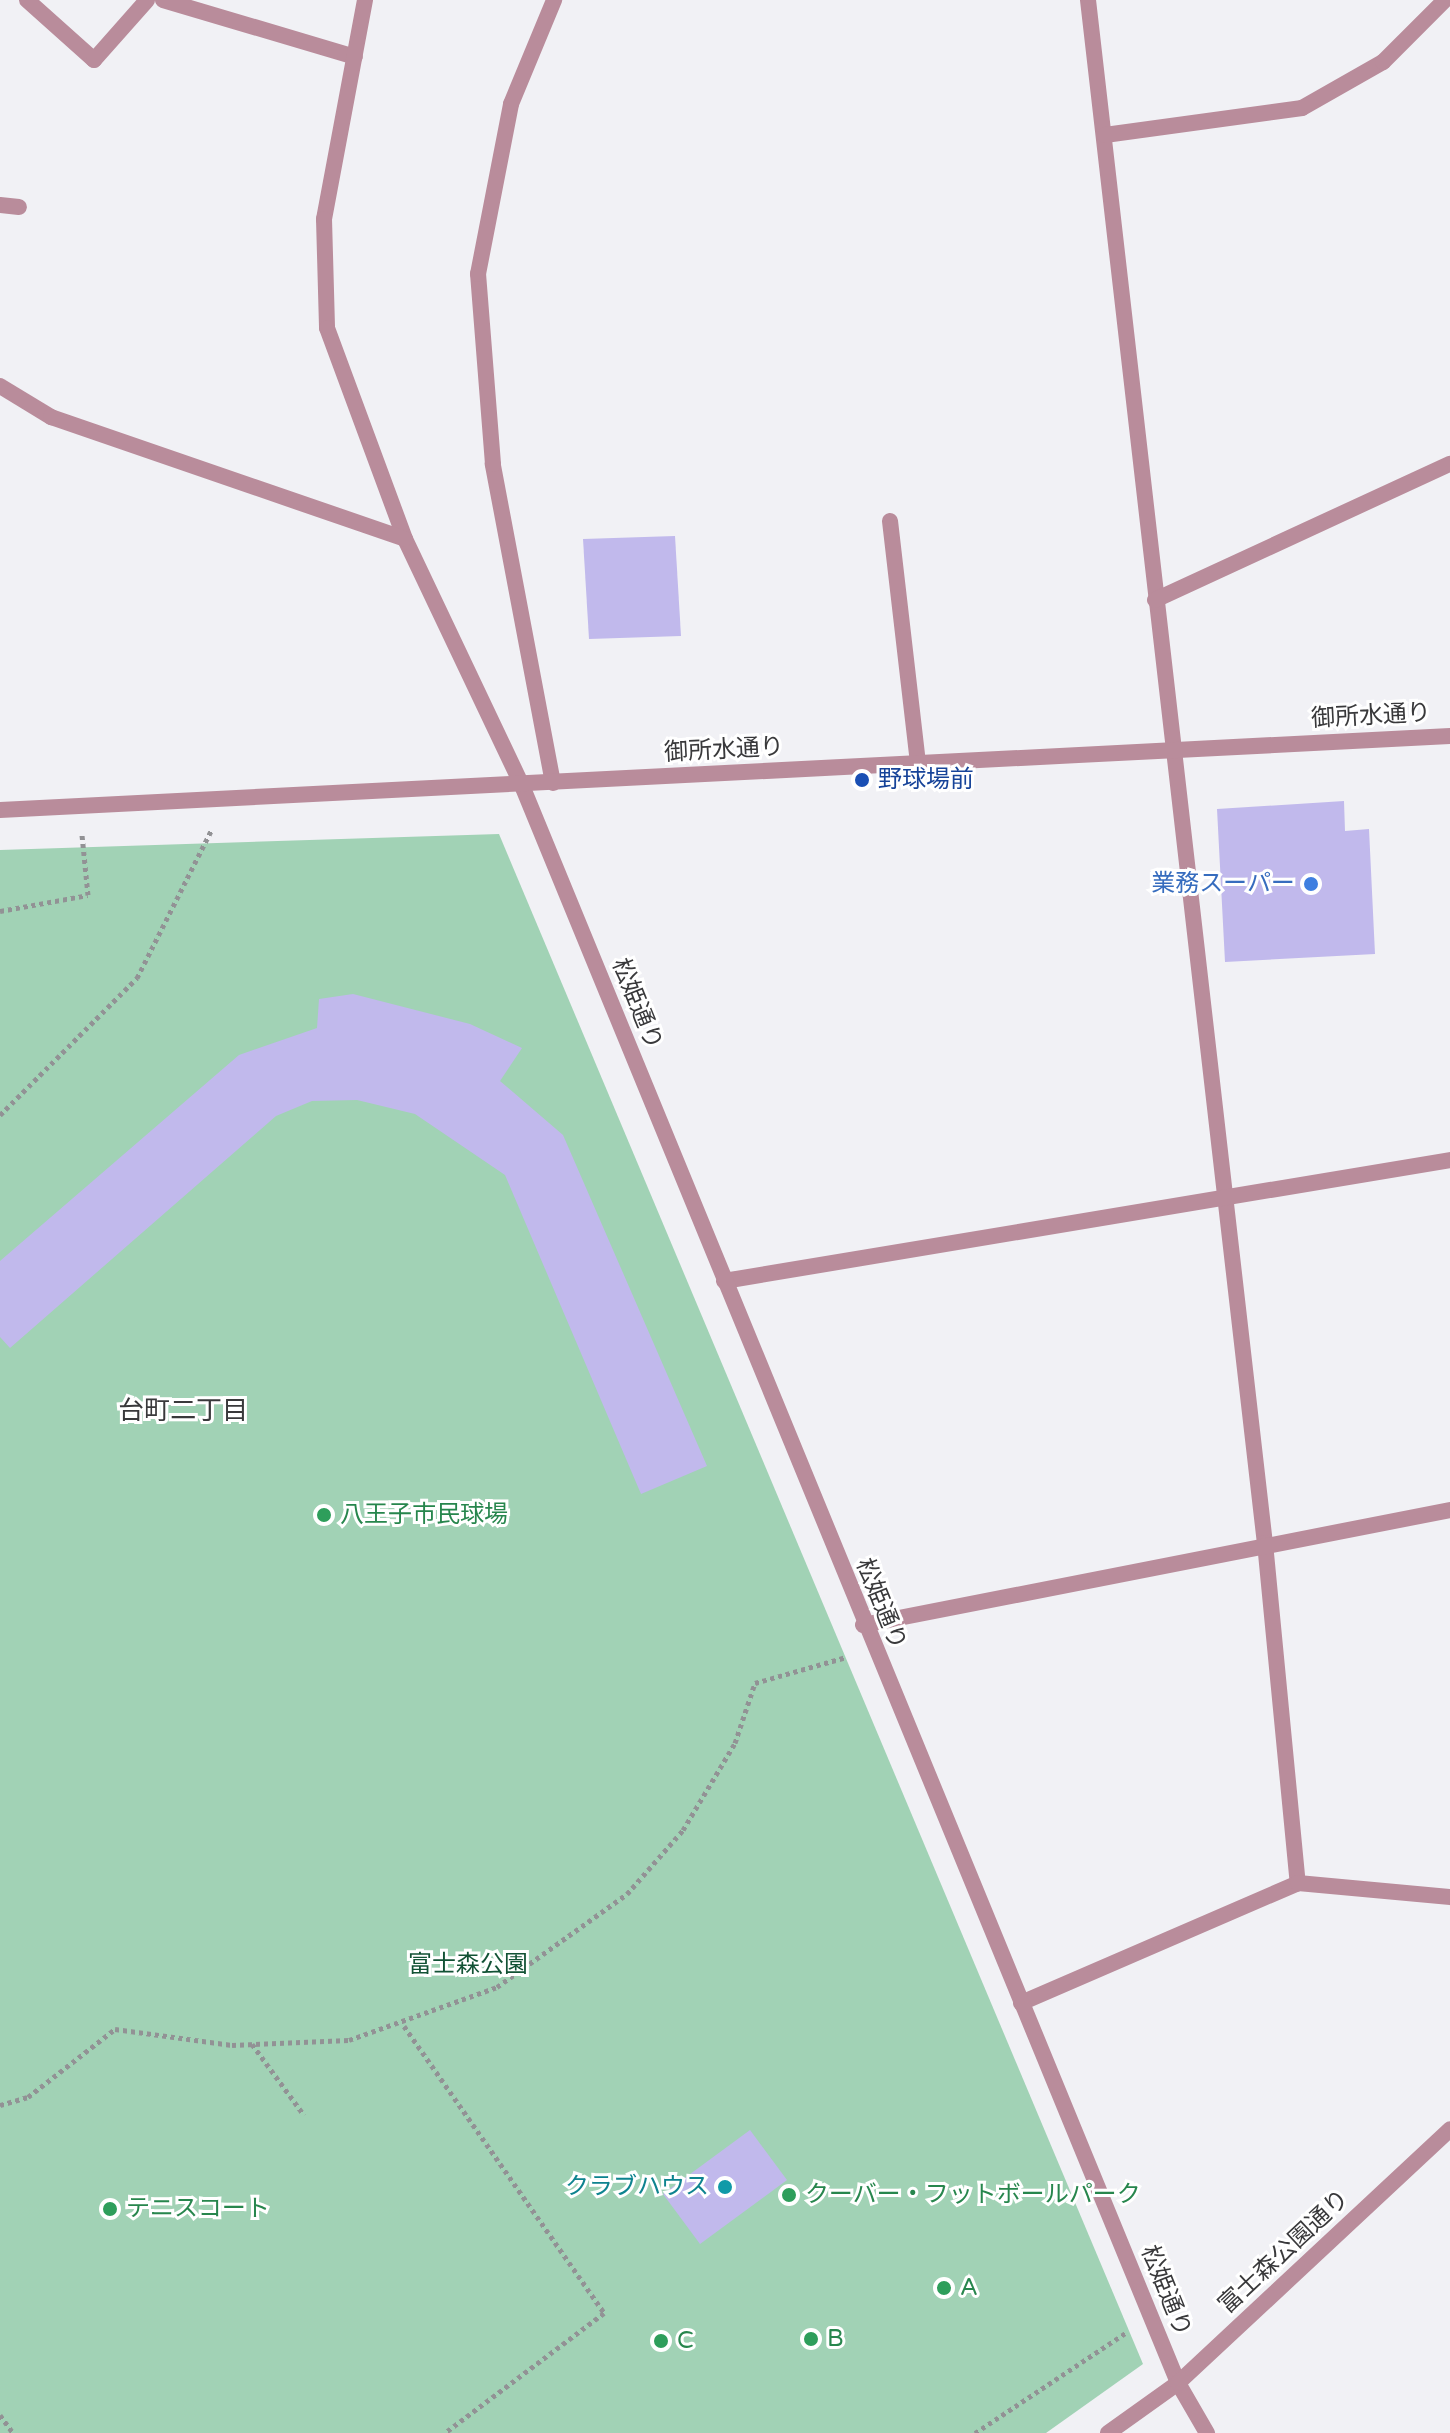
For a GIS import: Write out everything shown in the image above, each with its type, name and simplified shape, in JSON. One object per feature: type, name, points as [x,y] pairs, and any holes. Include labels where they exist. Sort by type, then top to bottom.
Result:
[{"type":"street","points":[[27,0],[94,60],[147,0]]},
{"type":"street","points":[[163,0],[355,57]]},
{"type":"street","name":"松姫通り","points":[[365,0],[324,219],[327,328],[405,539],[523,788],[863,1625],[1150,2317],[1178,2383],[1207,2433]]},
{"type":"street","points":[[553,783],[493,464],[478,274],[511,104],[554,0]]},
{"type":"street","points":[[1088,0],[1222,1199],[1265,1543],[1298,1883]]},
{"type":"street","points":[[1105,135],[1302,108],[1383,62],[1445,0]]},
{"type":"street","points":[[0,205],[19,207]]},
{"type":"street","points":[[0,386],[51,417],[405,539]]},
{"type":"street","points":[[1155,600],[1450,464]]},
{"type":"street","points":[[890,521],[918,763]]},
{"type":"street","name":"御所水通り","points":[[0,810],[523,788],[553,783],[1450,736]]},
{"type":"street","points":[[724,1281],[1450,1160]]},
{"type":"street","points":[[863,1625],[1265,1543],[1450,1510]]},
{"type":"street","points":[[1021,2003],[1298,1883],[1450,1897]]},
{"type":"street","name":"富士森公園通り","points":[[1108,2433],[1178,2383],[1450,2129]]},
{"type":"path","points":[[0,1115],[137,978],[211,831]]},
{"type":"path","points":[[0,911],[88,895],[82,835]]},
{"type":"path","points":[[0,2105],[28,2097],[115,2029],[252,2043],[349,2040],[404,2026],[497,1987],[627,1894],[714,1785],[755,1683],[846,1657]]},
{"type":"path","points":[[404,2026],[604,2313],[445,2433]]},
{"type":"path","points":[[252,2043],[304,2115]]},
{"type":"path","points":[[975,2433],[1150,2317]]},
{"type":"path","points":[[0,2415],[13,2433]]},
{"type":"green space","name":"富士森公園","points":[[499,834],[1143,2364],[1046,2433],[0,2433],[0,850]]},
{"type":"building","points":[[675,536],[681,636],[589,639],[583,539]]},
{"type":"building","points":[[1344,801],[1345,831],[1369,829],[1375,954],[1225,962],[1217,809]]},
{"type":"building","points":[[353,994],[470,1024],[522,1048],[500,1081],[563,1135],[707,1466],[641,1494],[505,1175],[415,1114],[357,1100],[312,1101],[276,1116],[10,1348],[0,1337],[0,1261],[239,1055],[317,1028],[319,999]]},
{"type":"building","name":"クラブハウス","points":[[750,2130],[787,2180],[700,2244],[663,2194]]},
{"type":"place","name":"野球場前","points":[[862,780]]},
{"type":"place","name":"業務スーパー","points":[[1311,884]]},
{"type":"place","name":"八王子市民球場","points":[[324,1515]]},
{"type":"place","name":"クラブハウス","points":[[725,2187]]},
{"type":"place","name":"クーバー・フットボールパーク","points":[[789,2195]]},
{"type":"place","name":"テニスコート","points":[[110,2209]]},
{"type":"place","name":"A","points":[[944,2288]]},
{"type":"place","name":"B","points":[[811,2339]]},
{"type":"place","name":"C","points":[[661,2341]]},
{"type":"district","name":"台町二丁目","points":[[183,1411]]}]
